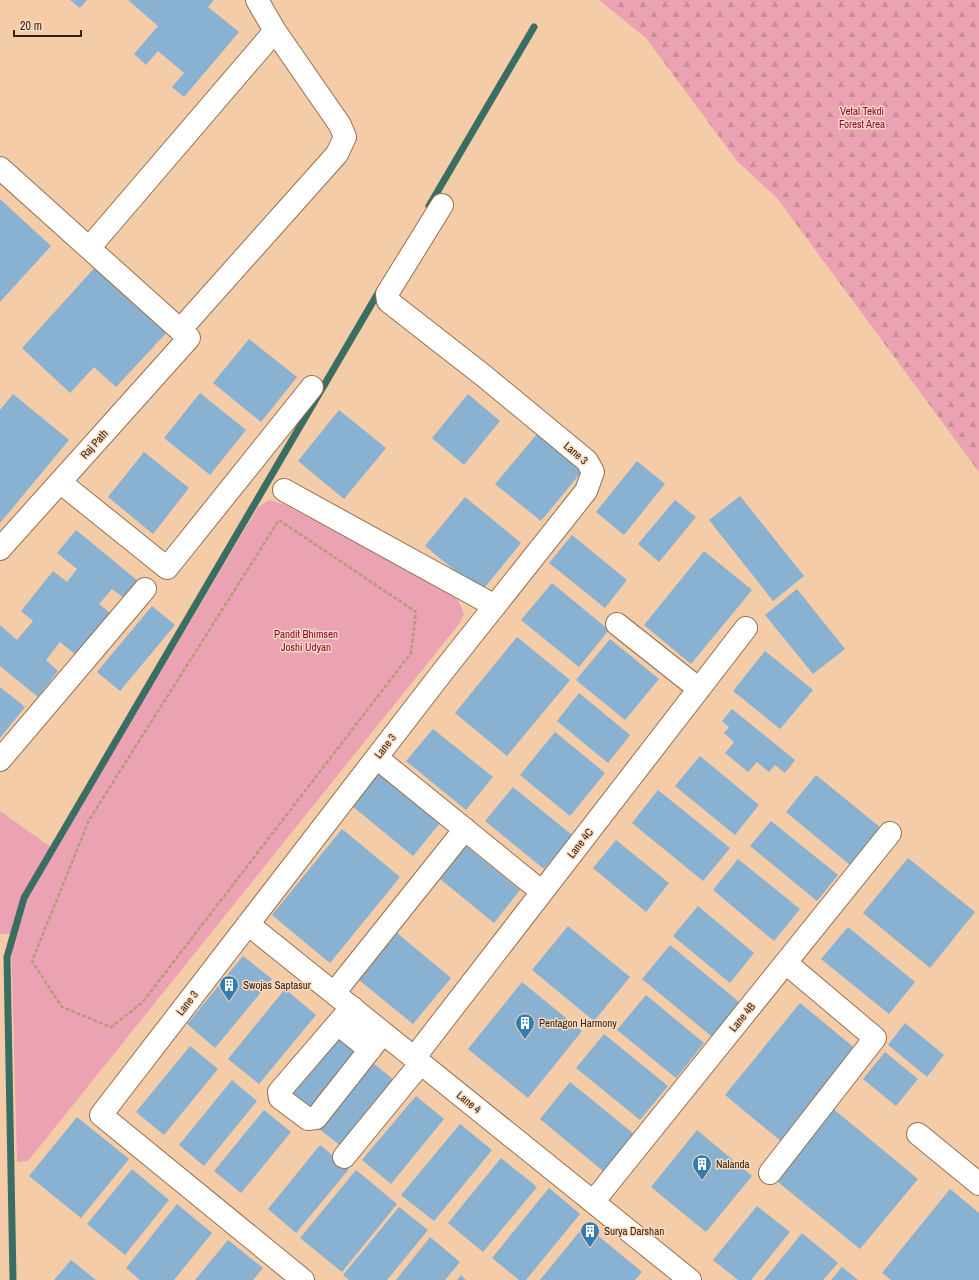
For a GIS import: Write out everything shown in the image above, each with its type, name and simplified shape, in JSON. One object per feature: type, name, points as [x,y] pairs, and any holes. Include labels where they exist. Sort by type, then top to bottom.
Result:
[{"type":"street","points":[[89,248],[275,31],[257,0]]},
{"type":"street","name":"Raj Path","points":[[0,549],[60,482],[337,154],[345,137],[340,125],[275,31]]},
{"type":"street","points":[[0,168],[184,334]]},
{"type":"street","name":"Lane 3","points":[[303,1280],[101,1115],[586,490],[593,472],[587,461],[484,376],[388,301],[386,294],[442,205]]},
{"type":"street","points":[[60,482],[167,568],[312,387]]},
{"type":"street","points":[[284,490],[495,606]]},
{"type":"street","points":[[0,760],[145,589]]},
{"type":"street","points":[[617,624],[699,689]]},
{"type":"street","name":"Lane 4C","points":[[344,1157],[418,1060],[542,892],[746,628]]},
{"type":"street","points":[[377,758],[542,892]]},
{"type":"street","points":[[334,993],[464,829]]},
{"type":"street","name":"Lane 4B","points":[[593,1202],[890,833]]},
{"type":"street","name":"Lane 4","points":[[248,924],[334,993],[345,1016],[384,1033],[593,1202],[679,1277]]},
{"type":"street","points":[[770,1173],[875,1038],[786,963]]},
{"type":"street","points":[[370,1050],[345,1016],[279,1092],[280,1098],[308,1119],[316,1118],[384,1033]]},
{"type":"street","points":[[918,1134],[979,1184]]},
{"type":"path","points":[[279,520],[416,612],[411,653],[142,1003],[111,1027],[62,1007],[32,961],[89,820],[279,520]]},
{"type":"green space","name":"Vetal Tekdi Forest Area","points":[[599,0],[979,0],[979,472],[777,198],[737,161],[646,38]]},
{"type":"green space","name":"Pandit Bhimsen Joshi Udyan","points":[[269,500],[283,504],[442,588],[458,600],[464,614],[459,624],[28,1161],[17,1162],[11,934],[0,934],[0,811],[55,850],[258,507]]},
{"type":"building","points":[[70,0],[87,0],[80,8]]},
{"type":"building","points":[[128,0],[214,0],[208,7],[239,32],[184,97],[172,87],[184,73],[158,51],[146,65],[134,54],[158,26]]},
{"type":"building","points":[[0,199],[51,246],[0,302]]},
{"type":"building","points":[[98,264],[169,330],[116,387],[94,367],[70,393],[22,348]]},
{"type":"building","points":[[249,339],[297,377],[261,422],[213,383]]},
{"type":"building","points":[[200,393],[246,430],[210,475],[164,438]]},
{"type":"building","points":[[13,394],[69,440],[0,523],[0,410]]},
{"type":"building","points":[[468,394],[500,421],[464,465],[432,438]]},
{"type":"building","points":[[339,410],[386,448],[344,499],[298,461]]},
{"type":"building","points":[[538,433],[583,470],[541,521],[495,484]]},
{"type":"building","points":[[144,452],[189,488],[153,534],[108,497]]},
{"type":"building","points":[[637,461],[665,484],[624,535],[596,512]]},
{"type":"building","points":[[740,496],[804,576],[773,601],[709,520]]},
{"type":"building","points":[[465,497],[521,543],[481,592],[425,546]]},
{"type":"building","points":[[675,500],[696,517],[659,562],[638,544]]},
{"type":"building","points":[[76,530],[138,581],[124,598],[112,589],[99,604],[110,613],[76,655],[60,642],[46,660],[58,671],[38,697],[0,666],[0,625],[17,640],[33,621],[21,611],[53,571],[67,582],[77,569],[57,553]]},
{"type":"building","points":[[572,535],[627,580],[605,608],[549,563]]},
{"type":"building","points":[[704,551],[752,590],[691,664],[644,625]]},
{"type":"building","points":[[552,583],[609,630],[579,667],[521,620]]},
{"type":"building","points":[[797,589],[845,649],[813,674],[765,615]]},
{"type":"building","points":[[152,606],[175,625],[120,691],[97,672]]},
{"type":"building","points":[[517,637],[570,680],[507,756],[455,713]]},
{"type":"building","points":[[610,639],[659,679],[625,720],[576,680]]},
{"type":"building","points":[[765,651],[813,690],[780,729],[733,691]]},
{"type":"building","points":[[0,687],[25,707],[0,738]]},
{"type":"building","points":[[579,693],[630,735],[608,763],[557,721]]},
{"type":"building","points":[[732,709],[795,760],[785,773],[775,765],[769,772],[757,762],[748,772],[725,753],[734,742],[724,733],[729,727],[722,721]]},
{"type":"building","points":[[433,729],[493,777],[466,810],[406,761]]},
{"type":"building","points":[[555,732],[605,773],[570,816],[520,775]]},
{"type":"building","points":[[700,756],[759,805],[735,835],[675,786]]},
{"type":"building","points":[[379,771],[441,822],[413,856],[351,805]]},
{"type":"building","points":[[816,775],[881,828],[850,865],[786,812]]},
{"type":"building","points":[[513,787],[572,835],[544,869],[485,821]]},
{"type":"building","points":[[658,790],[730,848],[703,881],[632,823]]},
{"type":"building","points":[[771,821],[838,875],[817,901],[750,846]]},
{"type":"building","points":[[342,829],[400,877],[330,963],[272,915]]},
{"type":"building","points":[[616,840],[669,883],[646,912],[593,868]]},
{"type":"building","points":[[461,842],[520,890],[494,923],[434,874]]},
{"type":"building","points":[[908,858],[975,912],[930,968],[863,913]]},
{"type":"building","points":[[738,859],[800,909],[774,941],[713,890]]},
{"type":"building","points":[[698,906],[754,953],[730,983],[673,936]]},
{"type":"building","points":[[568,926],[630,977],[594,1021],[532,970]]},
{"type":"building","points":[[848,927],[915,982],[889,1014],[821,959]]},
{"type":"building","points":[[397,933],[451,978],[413,1024],[359,980]]},
{"type":"building","points":[[670,945],[744,1006],[716,1040],[642,979]]},
{"type":"building","name":"Swojas Saptasur","points":[[243,956],[272,979],[215,1048],[187,1024]]},
{"type":"building","name":"Pentagon Harmony","points":[[522,982],[582,1031],[528,1098],[468,1049]]},
{"type":"building","points":[[285,989],[316,1015],[259,1084],[228,1059]]},
{"type":"building","points":[[646,995],[704,1043],[676,1078],[617,1030]]},
{"type":"building","points":[[800,1003],[857,1050],[782,1142],[725,1095]]},
{"type":"building","points":[[905,1023],[944,1055],[927,1077],[888,1045]]},
{"type":"building","points":[[335,1030],[364,1054],[310,1117],[280,1093]]},
{"type":"building","points":[[604,1034],[668,1086],[640,1120],[576,1068]]},
{"type":"building","points":[[190,1046],[218,1069],[164,1135],[136,1112]]},
{"type":"building","points":[[885,1052],[918,1079],[896,1106],[863,1079]]},
{"type":"building","points":[[368,1059],[399,1084],[346,1150],[314,1125]]},
{"type":"building","points":[[232,1080],[257,1101],[204,1166],[179,1145]]},
{"type":"building","points":[[570,1082],[634,1134],[603,1171],[540,1119]]},
{"type":"building","points":[[416,1096],[444,1119],[391,1184],[362,1160]]},
{"type":"building","points":[[831,1107],[918,1179],[860,1249],[773,1178]]},
{"type":"building","points":[[264,1110],[291,1132],[241,1193],[214,1171]]},
{"type":"building","points":[[77,1117],[129,1159],[81,1218],[29,1176]]},
{"type":"building","points":[[460,1124],[492,1150],[434,1221],[401,1195]]},
{"type":"building","name":"Nalanda","points":[[697,1130],[752,1176],[706,1232],[651,1187]]},
{"type":"building","points":[[320,1145],[349,1169],[296,1233],[268,1209]]},
{"type":"building","points":[[501,1158],[537,1187],[483,1252],[448,1223]]},
{"type":"building","points":[[132,1169],[169,1200],[125,1255],[87,1224]]},
{"type":"building","points":[[356,1170],[397,1204],[342,1272],[300,1238]]},
{"type":"building","points":[[549,1188],[580,1214],[526,1280],[519,1280],[492,1258]]},
{"type":"building","points":[[950,1189],[979,1213],[979,1280],[891,1280],[882,1273]]},
{"type":"building","points":[[177,1204],[212,1233],[174,1280],[140,1280],[126,1268]]},
{"type":"building","points":[[757,1206],[790,1232],[751,1280],[738,1280],[713,1260]]},
{"type":"building","points":[[399,1207],[428,1230],[387,1280],[349,1280],[343,1275]]},
{"type":"building","name":"Surya Darshan","points":[[585,1225],[642,1272],[635,1280],[540,1280]]},
{"type":"building","points":[[802,1233],[838,1263],[823,1280],[764,1280]]},
{"type":"building","points":[[430,1237],[460,1262],[445,1280],[396,1280]]},
{"type":"building","points":[[228,1240],[263,1268],[253,1280],[195,1280]]},
{"type":"building","points":[[71,1260],[96,1280],[54,1280]]},
{"type":"building","points":[[842,1267],[858,1280],[831,1280]]},
{"type":"building","points":[[461,1275],[466,1280],[457,1280]]},
{"type":"waterway","points":[[429,206],[534,27]]},
{"type":"waterway","points":[[13,1280],[7,957],[24,898],[381,288]]},
{"type":"place","name":"Swojas Saptasur","points":[[229,1002]]},
{"type":"place","name":"Pentagon Harmony","points":[[525,1040]]},
{"type":"place","name":"Nalanda","points":[[702,1181]]},
{"type":"place","name":"Surya Darshan","points":[[590,1248]]}]
